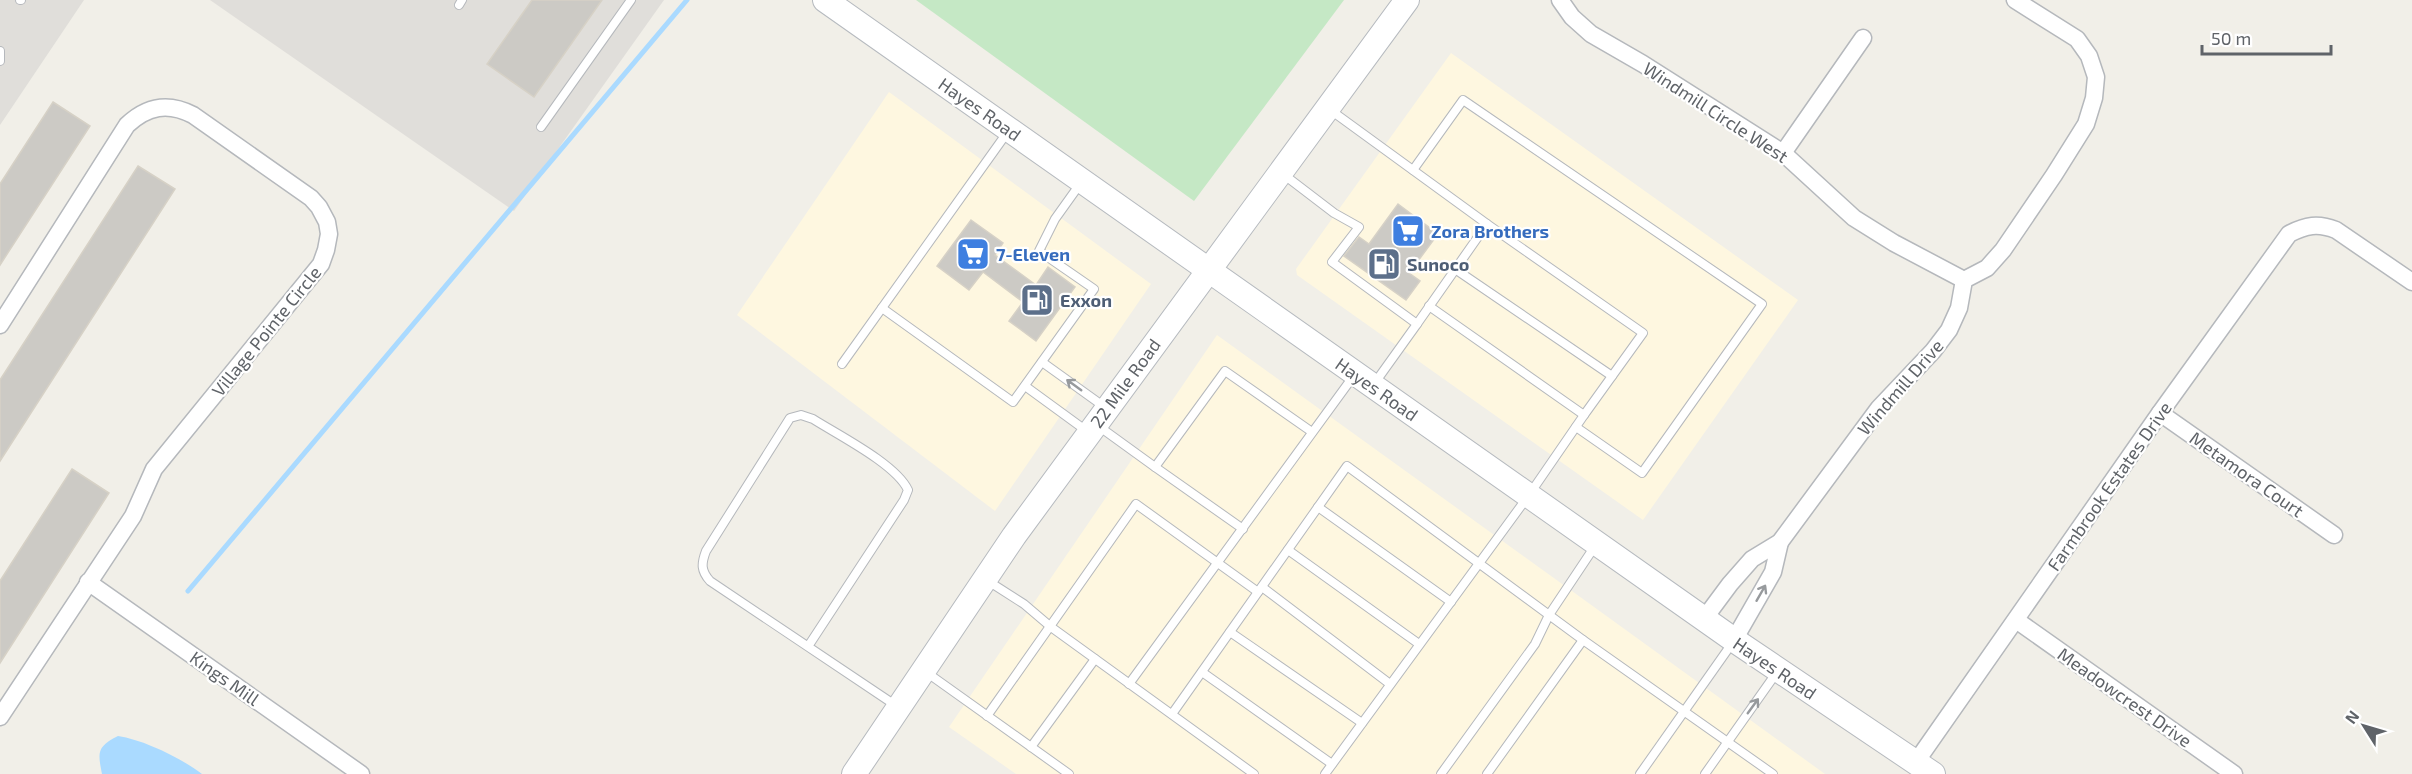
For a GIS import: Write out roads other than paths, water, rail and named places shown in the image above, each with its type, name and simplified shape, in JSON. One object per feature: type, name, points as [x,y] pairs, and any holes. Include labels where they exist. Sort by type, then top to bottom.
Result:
[{"type":"main road","name":"Hayes Road","points":[[825,0],[1734,640],[1924,768]]},
{"type":"main road","name":"22 Mile Road","points":[[854,774],[985,579],[1096,421],[1407,0]]},
{"type":"street","name":"Windmill Circle West","points":[[1560,0],[1572,17],[1592,33],[1783,153],[1854,218],[1894,243],[1964,280]]},
{"type":"street","points":[[1964,280],[1987,268],[2002,250],[2086,124],[2094,98],[2097,77],[2089,56],[2076,39],[2015,0]]},
{"type":"street","points":[[1783,153],[1863,38]]},
{"type":"street","name":"Village Pointe Circle","points":[[0,325],[127,125],[138,115],[150,109],[174,107],[193,115],[311,198],[327,222],[329,234],[321,264],[154,469],[133,516],[0,717]]},
{"type":"street","name":"Farmbrook Estates Drive","points":[[1924,768],[2016,620],[2281,243],[2296,230],[2313,225],[2325,225],[2336,230],[2412,282]]},
{"type":"street","name":"Windmill Drive","points":[[1704,619],[1752,559],[1780,542],[1879,408],[1934,351],[1949,330],[1959,308],[1964,280]]},
{"type":"street","name":"Metamora Court","points":[[2160,413],[2334,535]]},
{"type":"street","name":"Windmill Drive","points":[[1734,640],[1773,572],[1780,542]]},
{"type":"street","name":"Kings Mill","points":[[88,582],[361,774]]},
{"type":"street","name":"Meadowcrest Drive","points":[[2016,620],[2234,774]]},
{"type":"lane","points":[[541,127],[631,0]]},
{"type":"lane","points":[[0,51],[0,61]]},
{"type":"lane","points":[[1413,170],[1462,100],[1762,304],[1642,473],[1576,427]]},
{"type":"lane","points":[[1325,774],[1529,495],[1643,333],[1327,108]]},
{"type":"lane","points":[[842,364],[1009,130]]},
{"type":"lane","points":[[1280,172],[1334,213],[1359,227],[1332,262],[1417,324]]},
{"type":"lane","points":[[882,308],[1013,402],[1094,289],[1039,250],[1055,219],[1083,181]]},
{"type":"lane","points":[[1129,684],[1312,432],[1417,324],[1487,224]]},
{"type":"lane","points":[[1455,269],[1612,376]]},
{"type":"lane","points":[[1429,306],[1584,415]]},
{"type":"lane","points":[[1042,362],[1096,421],[1155,467],[1242,528]]},
{"type":"lane","points":[[1155,467],[1225,371],[1312,432]]},
{"type":"lane","points":[[1025,386],[1096,421]]},
{"type":"lane","points":[[809,645],[904,500],[908,490],[903,479],[891,469],[813,419],[801,415],[790,418],[706,551],[702,562],[703,573],[710,581],[809,645],[898,707]]},
{"type":"lane","points":[[1172,714],[1347,466],[1583,640],[1773,774]]},
{"type":"lane","points":[[987,716],[1136,504],[1390,684]]},
{"type":"lane","points":[[1318,507],[1451,602]]},
{"type":"lane","points":[[1441,774],[1535,644],[1549,615],[1597,543]]},
{"type":"lane","points":[[1288,550],[1419,644]]},
{"type":"lane","points":[[985,579],[1023,604],[1051,627],[1254,774]]},
{"type":"lane","points":[[1230,632],[1362,723]]},
{"type":"lane","points":[[1487,774],[1583,640]]},
{"type":"lane","points":[[1640,774],[1734,640]]},
{"type":"lane","points":[[1031,747],[1095,658]]},
{"type":"lane","points":[[924,670],[1069,774]]},
{"type":"lane","points":[[1705,774],[1779,670]]},
{"type":"lane","points":[[1202,672],[1332,764]]},
{"type":"water","points":[[118,736],[162,750],[202,774],[102,774],[100,751]]},
{"type":"waterway","points":[[188,591],[687,0]]},
{"type":"place","name":"Zora Brothers","points":[[1408,231]]},
{"type":"place","name":"7-Eleven","points":[[973,254]]},
{"type":"place","name":"Sunoco","points":[[1384,264]]},
{"type":"place","name":"Exxon","points":[[1037,300]]}]
